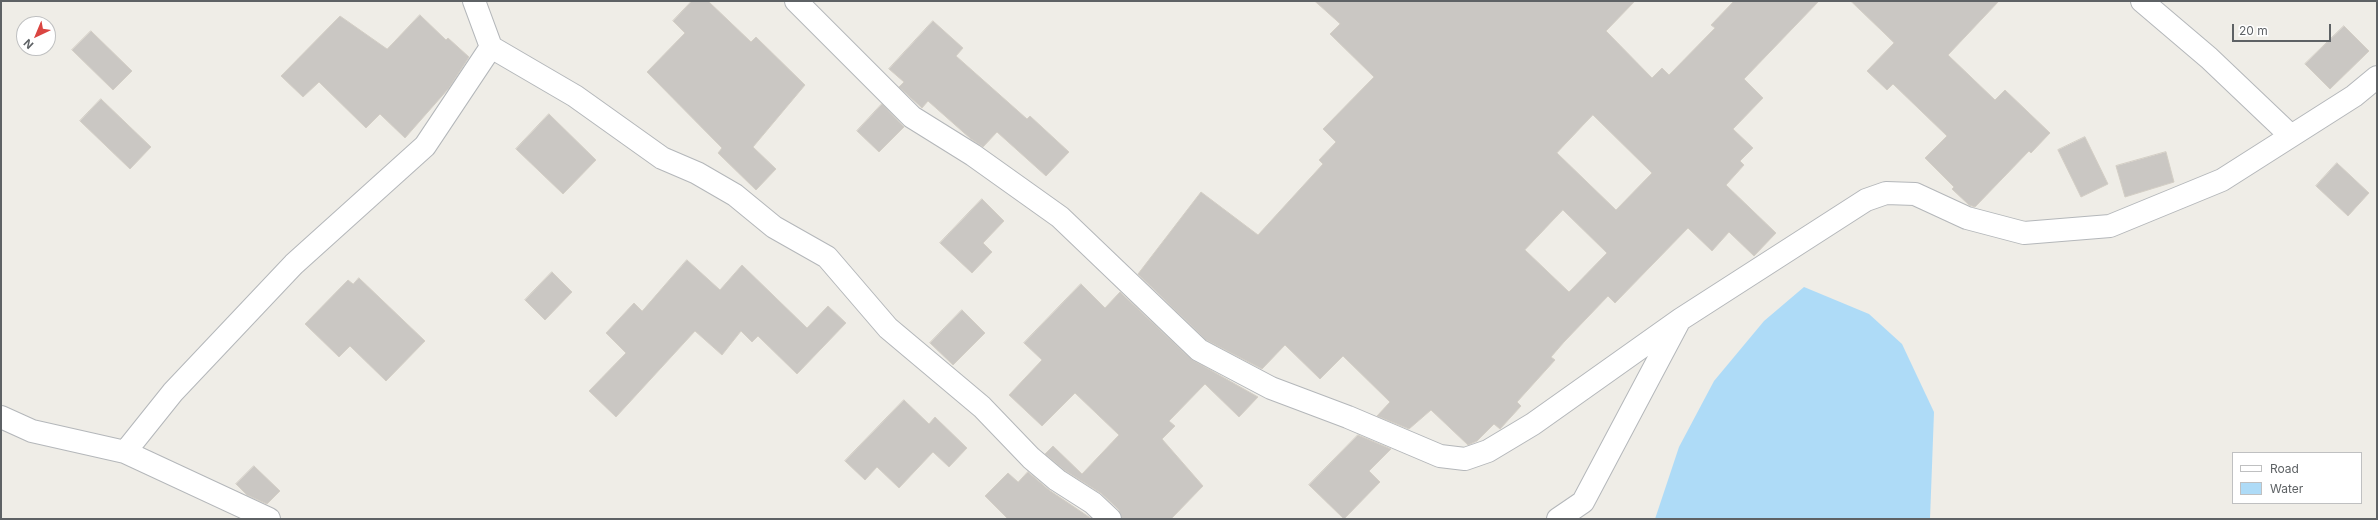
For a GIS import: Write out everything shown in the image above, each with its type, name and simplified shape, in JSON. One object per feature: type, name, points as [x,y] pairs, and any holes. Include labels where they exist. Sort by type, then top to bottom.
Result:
[{"type":"street","points":[[474,1],[491,47],[575,96],[662,158],[697,173],[735,195],[774,227],[827,257],[888,328],[982,407],[1031,458],[1057,480],[1093,503],[1110,519]]},
{"type":"street","points":[[796,1],[912,117],[973,155],[1060,217],[1199,350],[1271,388],[1348,417],[1440,456],[1465,459],[1488,451],[1533,424],[1681,319],[1866,200],[1886,193],[1915,194],[1967,218],[2024,233],[2110,226],[2222,180],[2354,96],[2377,77]]},
{"type":"street","points":[[2142,1],[2208,58],[2292,136]]},
{"type":"street","points":[[125,452],[173,392],[294,264],[425,146],[491,47]]},
{"type":"street","points":[[1558,519],[1583,502],[1681,319]]},
{"type":"street","points":[[1,417],[32,431],[125,452],[269,519]]},
{"type":"water","points":[[1804,287],[1869,314],[1902,344],[1934,412],[1930,519],[1655,519],[1679,447],[1714,381],[1764,321]]},
{"type":"building","points":[[692,1],[708,1],[751,42],[756,37],[805,85],[753,147],[776,169],[756,190],[718,153],[722,148],[647,72],[685,33],[673,21]]},
{"type":"building","points":[[1315,1],[1635,1],[1606,31],[1652,78],[1662,68],[1669,75],[1715,28],[1711,25],[1734,1],[1819,1],[1744,79],[1763,98],[1733,129],[1753,148],[1740,161],[1744,165],[1726,185],[1776,233],[1754,256],[1729,232],[1712,251],[1688,228],[1615,303],[1608,296],[1564,342],[1551,357],[1555,360],[1517,402],[1521,406],[1500,429],[1494,424],[1477,441],[1468,445],[1431,410],[1409,429],[1377,416],[1390,402],[1343,356],[1320,379],[1285,345],[1262,369],[1206,340],[1138,274],[1201,192],[1258,235],[1323,164],[1319,160],[1336,142],[1323,129],[1374,77],[1330,34],[1340,24]],"holes":[[[1593,115],[1652,173],[1616,210],[1557,153]],[[1563,210],[1607,253],[1569,292],[1525,250]]]},
{"type":"building","points":[[1851,1],[1999,1],[1948,55],[1995,100],[2005,90],[2050,133],[2031,153],[2029,151],[1975,207],[1969,205],[1952,189],[1954,187],[1925,158],[1947,136],[1893,84],[1887,90],[1867,71],[1894,43]]},
{"type":"building","points":[[420,15],[446,40],[448,38],[469,57],[449,88],[405,138],[380,114],[366,128],[319,82],[303,97],[281,76],[340,16],[387,49]]},
{"type":"building","points":[[933,21],[963,48],[956,56],[1027,119],[1030,116],[1069,152],[1046,176],[997,132],[983,147],[971,139],[928,101],[922,108],[899,87],[904,82],[889,69]]},
{"type":"building","points":[[2344,26],[2369,51],[2330,89],[2305,64]]},
{"type":"building","points":[[91,31],[132,71],[113,90],[72,50]]},
{"type":"building","points":[[101,99],[151,147],[130,169],[80,121]]},
{"type":"building","points":[[882,104],[904,127],[879,152],[857,131]]},
{"type":"building","points":[[549,114],[596,160],[563,194],[516,149]]},
{"type":"building","points":[[2085,137],[2108,184],[2081,197],[2058,150]]},
{"type":"building","points":[[2166,152],[2174,182],[2125,197],[2116,166]]},
{"type":"building","points":[[2337,163],[2369,193],[2348,216],[2316,186]]},
{"type":"building","points":[[982,199],[1004,221],[983,243],[992,252],[972,273],[940,243]]},
{"type":"building","points":[[687,260],[720,290],[742,265],[807,328],[828,306],[846,323],[797,374],[758,336],[752,342],[741,331],[722,355],[695,331],[616,417],[589,391],[626,353],[606,333],[634,303],[642,311]]},
{"type":"building","points":[[552,272],[572,292],[545,320],[525,300]]},
{"type":"building","points":[[359,278],[425,341],[386,381],[350,346],[339,357],[305,324],[348,280],[353,284]]},
{"type":"building","points":[[1081,284],[1105,308],[1120,292],[1191,359],[1258,397],[1239,417],[1205,384],[1169,421],[1175,426],[1162,439],[1203,486],[1171,519],[1122,519],[1119,510],[1102,494],[1064,470],[1045,454],[1053,446],[1082,474],[1119,435],[1075,393],[1042,426],[1009,395],[1042,360],[1024,343]]},
{"type":"building","points":[[962,310],[985,333],[953,365],[930,343]]},
{"type":"building","points":[[904,400],[929,424],[935,417],[967,448],[949,467],[933,452],[899,488],[877,467],[865,480],[845,461]]},
{"type":"building","points":[[1358,435],[1391,449],[1369,471],[1380,482],[1344,519],[1309,485]]},
{"type":"building","points":[[254,466],[280,491],[267,504],[247,495],[236,484]]},
{"type":"building","points":[[1028,472],[1049,490],[1092,519],[1008,519],[985,496],[1008,473],[1018,482]]}]
